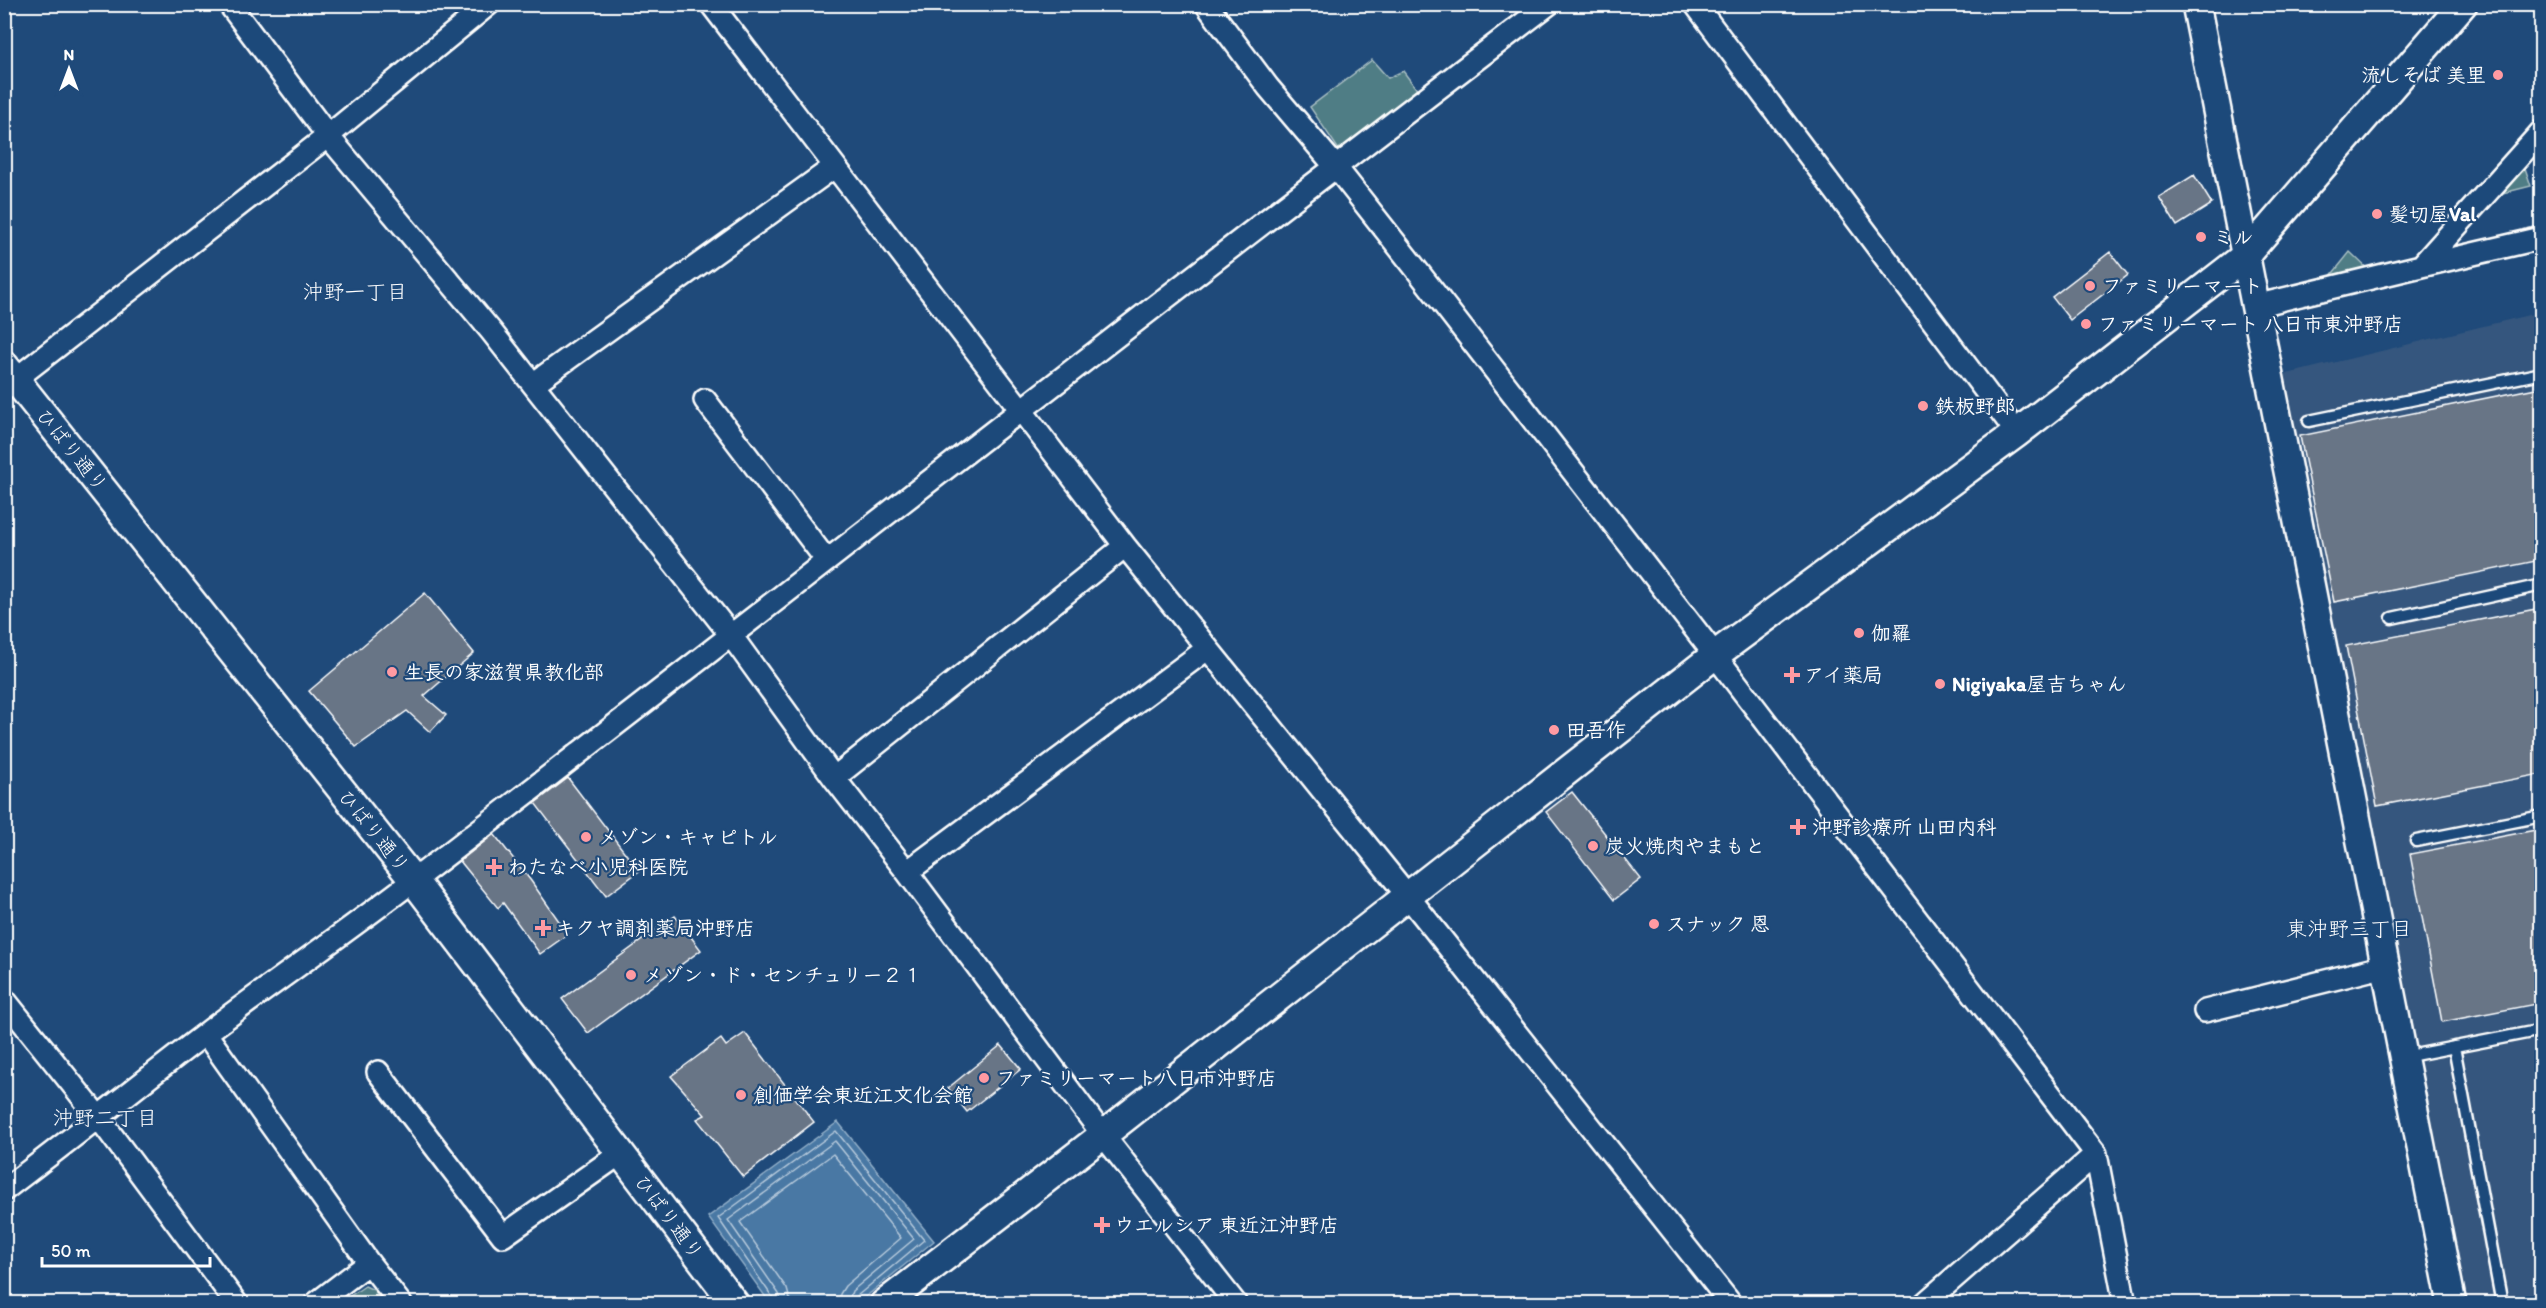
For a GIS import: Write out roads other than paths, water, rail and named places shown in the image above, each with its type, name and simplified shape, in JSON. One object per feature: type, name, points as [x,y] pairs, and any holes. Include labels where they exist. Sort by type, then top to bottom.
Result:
[{"type":"street","points":[[229,4],[328,136],[533,384],[730,634],[834,778],[1103,1135],[1236,1304]]},
{"type":"street","points":[[8,378],[328,136],[489,4]]},
{"type":"street","points":[[711,4],[1125,546],[1407,895],[1731,1304]]},
{"type":"street","points":[[1206,4],[1268,87],[1335,166],[1715,655],[2096,1154],[2125,1304]]},
{"type":"street","points":[[4,1190],[206,1034],[414,880],[730,634],[1023,411],[1335,166],[1549,4]]},
{"type":"street","points":[[1695,4],[2017,433]]},
{"type":"street","points":[[884,1304],[1715,655],[2017,433],[2245,256],[2463,4]]},
{"type":"street","points":[[2194,11],[2255,306],[2452,1304]]},
{"type":"street","points":[[2421,266],[2541,130]]},
{"type":"street","points":[[533,384],[834,167]]},
{"type":"street","points":[[2255,306],[2541,238]]},
{"type":"street","name":"ひばり通り","points":[[8,378],[414,880],[735,1304]]},
{"type":"street","points":[[705,400],[827,561]]},
{"type":"street","points":[[834,778],[1125,546]]},
{"type":"street","points":[[907,872],[1207,649]]},
{"type":"street","points":[[2205,1011],[2386,966]]},
{"type":"street","points":[[4,999],[99,1118],[237,1304]]},
{"type":"street","points":[[206,1034],[369,1263],[401,1304]]},
{"type":"street","points":[[378,1072],[503,1236],[621,1153]]},
{"type":"street","points":[[1924,1304],[2096,1154]]},
{"type":"street","points":[[315,1304],[369,1263]]},
{"type":"lane","points":[[2309,421],[2541,373]]},
{"type":"lane","points":[[2392,618],[2541,585]]},
{"type":"lane","points":[[2416,841],[2541,816]]},
{"type":"lane","points":[[2403,1057],[2541,1030]]},
{"type":"lane","points":[[2454,1047],[2502,1304]]},
{"type":"lane","points":[[2535,1304],[2541,1302]]},
{"type":"water","points":[[838,1122],[934,1241],[858,1303],[770,1303],[708,1217]]},
{"type":"place","name":"流しそば 美里","points":[[2498,75]]},
{"type":"place","name":"髪切屋Val","points":[[2377,214]]},
{"type":"place","name":"ミル","points":[[2201,237]]},
{"type":"place","name":"ファミリーマート","points":[[2090,286]]},
{"type":"place","name":"ファミリーマート 八日市東沖野店","points":[[2086,324]]},
{"type":"place","name":"鉄板野郎","points":[[1923,406]]},
{"type":"place","name":"伽羅","points":[[1859,633]]},
{"type":"place","name":"生長の家滋賀県教化部","points":[[392,672]]},
{"type":"place","name":"アイ薬局","points":[[1792,675]]},
{"type":"place","name":"Nigiyaka屋吉ちゃん","points":[[1940,684]]},
{"type":"place","name":"田吾作","points":[[1554,730]]},
{"type":"place","name":"沖野診療所 山田内科","points":[[1798,827]]},
{"type":"place","name":"メゾン・キャピトル","points":[[586,837]]},
{"type":"place","name":"炭火焼肉やまもと","points":[[1593,846]]},
{"type":"place","name":"わたなべ小児科医院","points":[[494,867]]},
{"type":"place","name":"スナック 恩","points":[[1654,924]]},
{"type":"place","name":"キクヤ調剤薬局沖野店","points":[[543,928]]},
{"type":"place","name":"メゾン・ド・センチュリー２１","points":[[631,975]]},
{"type":"place","name":"ファミリーマート八日市沖野店","points":[[984,1078]]},
{"type":"place","name":"創価学会東近江文化会館","points":[[741,1095]]},
{"type":"place","name":"ウエルシア 東近江沖野店","points":[[1102,1225]]},
{"type":"district","name":"沖野一丁目","points":[[355,292]]},
{"type":"district","name":"東沖野三丁目","points":[[2349,929]]},
{"type":"district","name":"沖野二丁目","points":[[105,1118]]}]
